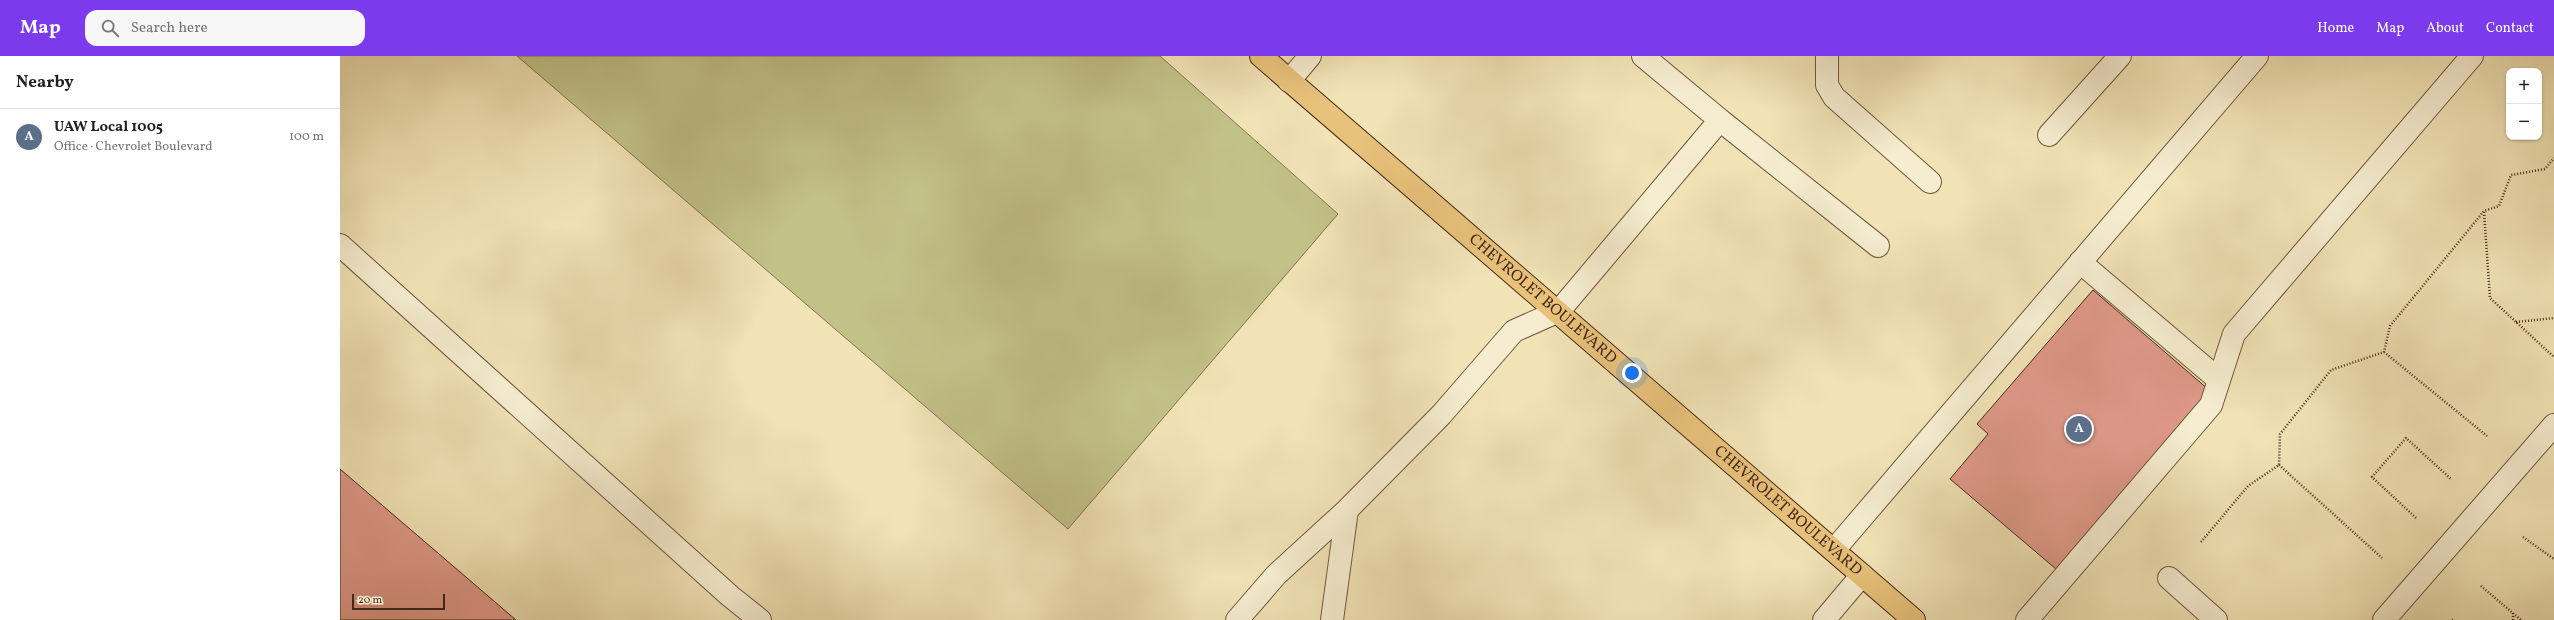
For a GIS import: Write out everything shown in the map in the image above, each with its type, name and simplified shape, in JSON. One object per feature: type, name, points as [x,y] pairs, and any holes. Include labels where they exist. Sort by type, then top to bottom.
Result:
[{"type":"main road","name":"CHEVROLET BOULEVARD","points":[[1262,56],[1289,81],[1559,311],[1914,620]]},
{"type":"street","points":[[1289,81],[1310,56]]},
{"type":"street","points":[[1643,56],[1720,120],[1878,246]]},
{"type":"street","points":[[1827,56],[1827,85],[1834,97],[1930,182]]},
{"type":"street","points":[[2049,135],[2120,56]]},
{"type":"street","points":[[1834,550],[2258,56]]},
{"type":"street","points":[[2027,620],[2211,405],[2218,379],[2234,334],[2472,56]]},
{"type":"street","points":[[1237,620],[1276,575],[1347,510],[1441,415],[1514,331],[1559,311],[1720,120]]},
{"type":"street","points":[[340,245],[724,591],[760,620]]},
{"type":"street","points":[[2080,262],[2218,379]]},
{"type":"street","points":[[2384,620],[2554,425]]},
{"type":"street","points":[[1332,620],[1347,510]]},
{"type":"street","points":[[1824,620],[1862,575]]},
{"type":"street","points":[[2169,578],[2216,620]]},
{"type":"path","points":[[2384,352],[2390,326],[2484,211],[2499,206],[2511,175],[2545,168],[2554,158]]},
{"type":"path","points":[[2484,211],[2490,298],[2554,357]]},
{"type":"path","points":[[2515,322],[2554,318]]},
{"type":"path","points":[[2384,352],[2487,436]]},
{"type":"path","points":[[2382,558],[2279,465],[2280,434],[2331,370],[2384,352]]},
{"type":"path","points":[[2416,518],[2372,476],[2406,438],[2451,478]]},
{"type":"path","points":[[2201,542],[2248,486],[2279,465]]},
{"type":"path","points":[[2523,537],[2554,559]]},
{"type":"path","points":[[2481,586],[2521,620]]},
{"type":"path","points":[[2513,613],[2513,620]]},
{"type":"shaded area","points":[[517,56],[1160,56],[1338,214],[1068,529]]},
{"type":"building","points":[[2093,290],[2209,390],[2056,569],[1950,479],[1988,434],[1977,424]]},
{"type":"building","points":[[340,469],[516,620],[340,620]]},
{"type":"place","name":"UAW Local 1005","points":[[2079,429]]}]
